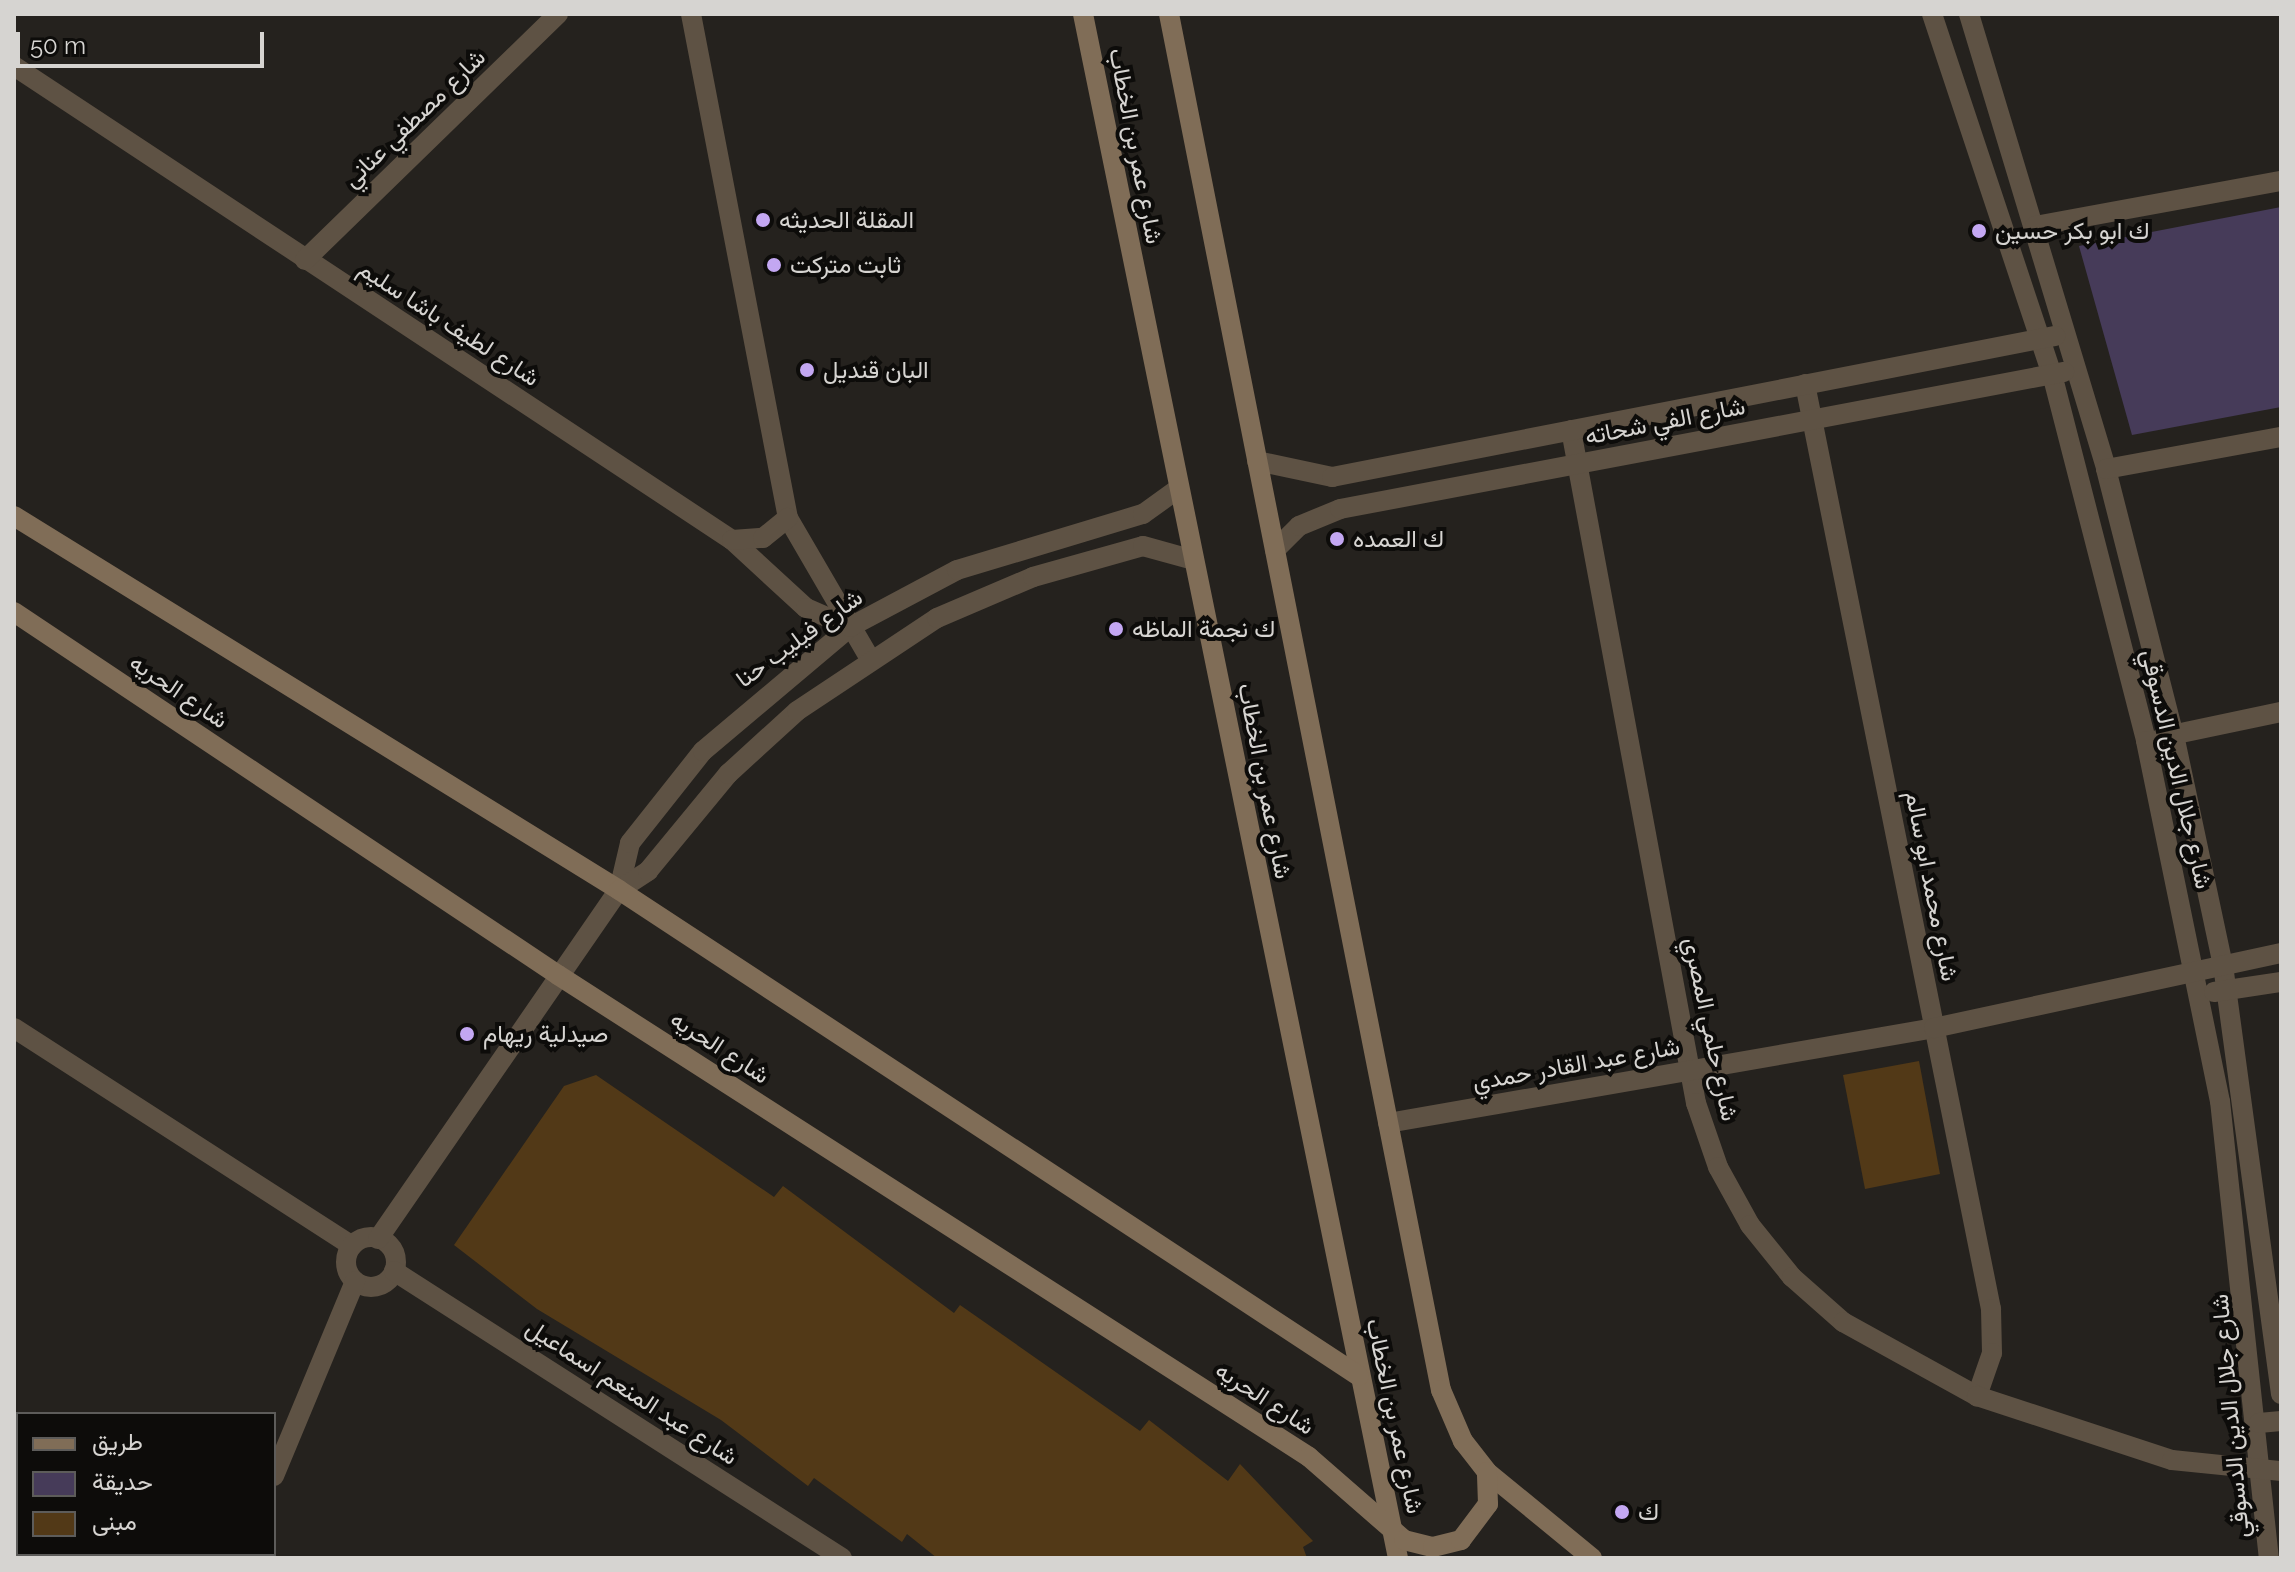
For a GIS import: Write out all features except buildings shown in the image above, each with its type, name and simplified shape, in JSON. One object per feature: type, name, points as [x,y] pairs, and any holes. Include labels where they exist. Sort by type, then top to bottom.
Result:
[{"type":"street","name":"شارع مصطفي عناني","points":[[305,260],[558,14]]},
{"type":"street","points":[[691,14],[788,518],[869,657]]},
{"type":"street","name":"شارع عمر بن الخطاب","points":[[1083,14],[1398,1558]]},
{"type":"street","name":"شارع عمر بن الخطاب","points":[[1169,14],[1441,1390],[1463,1441],[1487,1472]]},
{"type":"street","name":"شارع جلال الدين الدسوقي","points":[[1932,14],[2052,374],[2146,741],[2196,970],[2259,1423],[2273,1473],[2269,1558]]},
{"type":"street","name":"شارع جلال الدين الدسوقي","points":[[1969,14],[2106,469],[2174,735],[2223,965],[2281,1394]]},
{"type":"street","name":"شارع لطيف باشا سليم","points":[[14,66],[732,540],[806,608],[850,627]]},
{"type":"street","points":[[2035,226],[2281,181]]},
{"type":"street","name":"شارع الفي شحاته","points":[[1257,461],[1332,477],[2066,334]]},
{"type":"street","name":"شارع الفي شحاته","points":[[1275,550],[1299,526],[1329,512],[2077,370]]},
{"type":"street","name":"شارع محمد ابو سالم","points":[[1805,384],[1993,1324],[1977,1396]]},
{"type":"street","name":"شارع حلمي المصري","points":[[1571,430],[1690,1070],[1718,1167],[1750,1225],[1792,1277],[1870,1341],[1977,1396],[2133,1450],[2273,1473]]},
{"type":"street","points":[[2106,469],[2281,437]]},
{"type":"street","name":"شارع فيليب حنا","points":[[619,890],[630,843],[703,751],[850,627],[957,570],[1143,514],[1179,488]]},
{"type":"street","points":[[14,516],[619,890],[1359,1376]]},
{"type":"street","points":[[732,540],[763,538],[788,518]]},
{"type":"street","name":"شارع فيليب حنا","points":[[378,1239],[619,890],[659,859],[750,752],[869,657],[968,603],[1066,566],[1143,546],[1194,560]]},
{"type":"street","name":"شارع الحريه","points":[[14,612],[558,975],[1309,1457],[1392,1531]]},
{"type":"street","points":[[2146,741],[2281,712]]},
{"type":"street","name":"شارع عبد القادر حمدي","points":[[1388,1123],[1934,1028],[2281,953]]},
{"type":"street","points":[[2201,994],[2281,982]]},
{"type":"street","points":[[14,1028],[352,1246],[378,1239],[395,1255],[394,1271],[377,1287],[355,1281]]},
{"type":"street","points":[[276,1471],[355,1281],[345,1260],[352,1246]]},
{"type":"street","name":"شارع عبد المنعم اسماعيل","points":[[394,1271],[842,1558]]},
{"type":"street","points":[[2259,1423],[2281,1421]]},
{"type":"street","points":[[1392,1531],[1418,1546],[1461,1540],[1488,1504],[1487,1472]]},
{"type":"street","points":[[1487,1472],[1588,1557]]},
{"type":"green space","points":[[2281,207],[2281,407],[2132,435],[2079,246]]},
{"type":"place","name":"المقلة الحديثه","points":[[763,220]]},
{"type":"place","name":"ك ابو بكر حسين","points":[[1979,231]]},
{"type":"place","name":"ثابت متركت","points":[[774,265]]},
{"type":"place","name":"البان قنديل","points":[[807,370]]},
{"type":"place","name":"ك العمده","points":[[1337,539]]},
{"type":"place","name":"ك نجمة الماظه","points":[[1116,629]]},
{"type":"place","name":"صيدلية ريهام","points":[[467,1034]]},
{"type":"place","name":"ك","points":[[1622,1512]]}]
